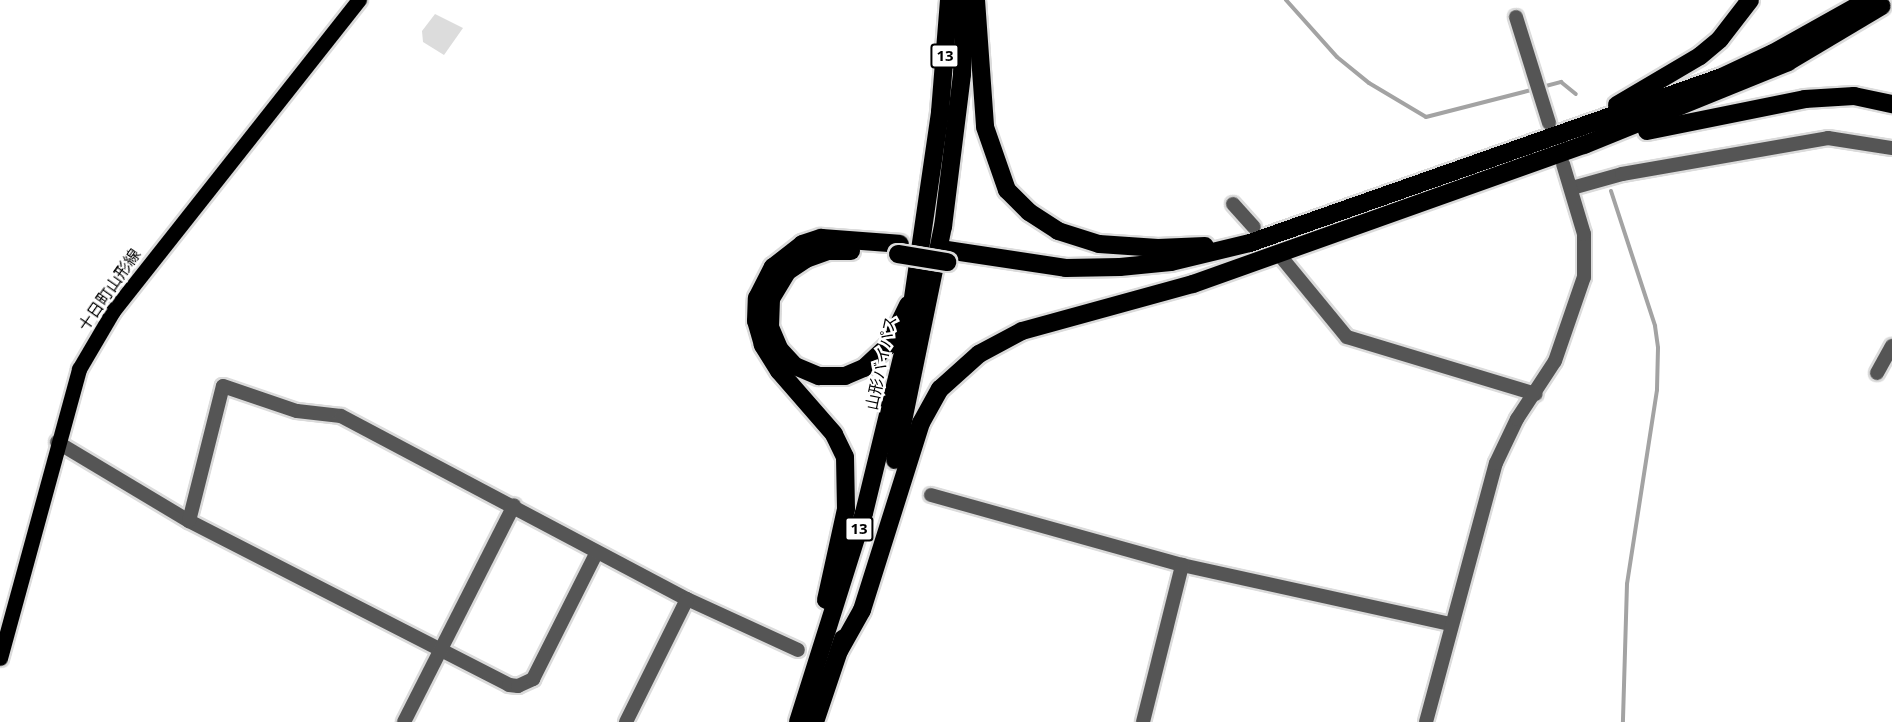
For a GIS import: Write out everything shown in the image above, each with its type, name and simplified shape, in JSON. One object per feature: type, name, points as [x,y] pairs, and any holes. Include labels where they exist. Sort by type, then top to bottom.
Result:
[{"type":"highway","name":"山形バイパス","points":[[798,722],[864,513],[890,418],[914,294],[940,112],[949,0]]},
{"type":"highway","name":"13","points":[[815,722],[839,651],[906,420],[935,274],[962,74],[965,0]]},
{"type":"highway","points":[[976,0],[987,136],[1007,190],[1029,212],[1058,231],[1099,244],[1158,248],[1252,235]]},
{"type":"highway","points":[[1578,126],[1700,56],[1720,39],[1750,0]]},
{"type":"highway","points":[[839,651],[862,610],[911,447],[940,389],[979,354],[1022,331],[1192,284],[1584,145],[1788,62],[1875,3]]},
{"type":"highway","points":[[947,256],[1066,267],[1120,267],[1171,262],[1722,77],[1875,3]]},
{"type":"highway","points":[[1584,145],[1805,99],[1854,96],[1892,104]]},
{"type":"highway","points":[[798,722],[846,509],[845,457],[834,434],[778,371],[763,345],[756,321],[757,298],[772,267],[802,244],[821,238],[1092,278],[1190,270],[1279,255]]},
{"type":"highway","points":[[899,249],[828,251],[807,259],[788,272],[771,299],[770,327],[780,350],[795,366],[819,376],[845,376],[864,368],[888,346],[914,294]]},
{"type":"main road","name":"十日町山形線","points":[[0,658],[57,442],[79,369],[113,310],[359,0]]},
{"type":"street","points":[[1516,17],[1549,123]]},
{"type":"street","points":[[1572,188],[1622,174],[1828,138],[1892,148]]},
{"type":"street","points":[[1426,722],[1496,463],[1517,420],[1555,362],[1584,277],[1584,234],[1563,164]]},
{"type":"street","points":[[1233,204],[1252,235]]},
{"type":"street","points":[[1279,255],[1347,338],[1536,394]]},
{"type":"street","points":[[1877,373],[1892,346]]},
{"type":"street","points":[[189,521],[223,386],[297,411],[341,416],[687,599],[798,650]]},
{"type":"street","points":[[57,442],[189,521],[509,685],[525,684],[533,679],[597,552]]},
{"type":"street","points":[[931,495],[1182,565],[1452,624]]},
{"type":"street","points":[[404,722],[514,506]]},
{"type":"street","points":[[1143,722],[1182,565]]},
{"type":"street","points":[[626,722],[687,599]]},
{"type":"shaded area","points":[[435,14],[463,28],[444,55],[423,42],[422,31]]},
{"type":"waterway","points":[[1286,0],[1337,57],[1369,83],[1426,117],[1535,89]]},
{"type":"waterway","points":[[1542,87],[1561,82],[1576,94]]},
{"type":"waterway","points":[[1611,191],[1655,326],[1658,348],[1657,390],[1627,584],[1623,722]]}]
